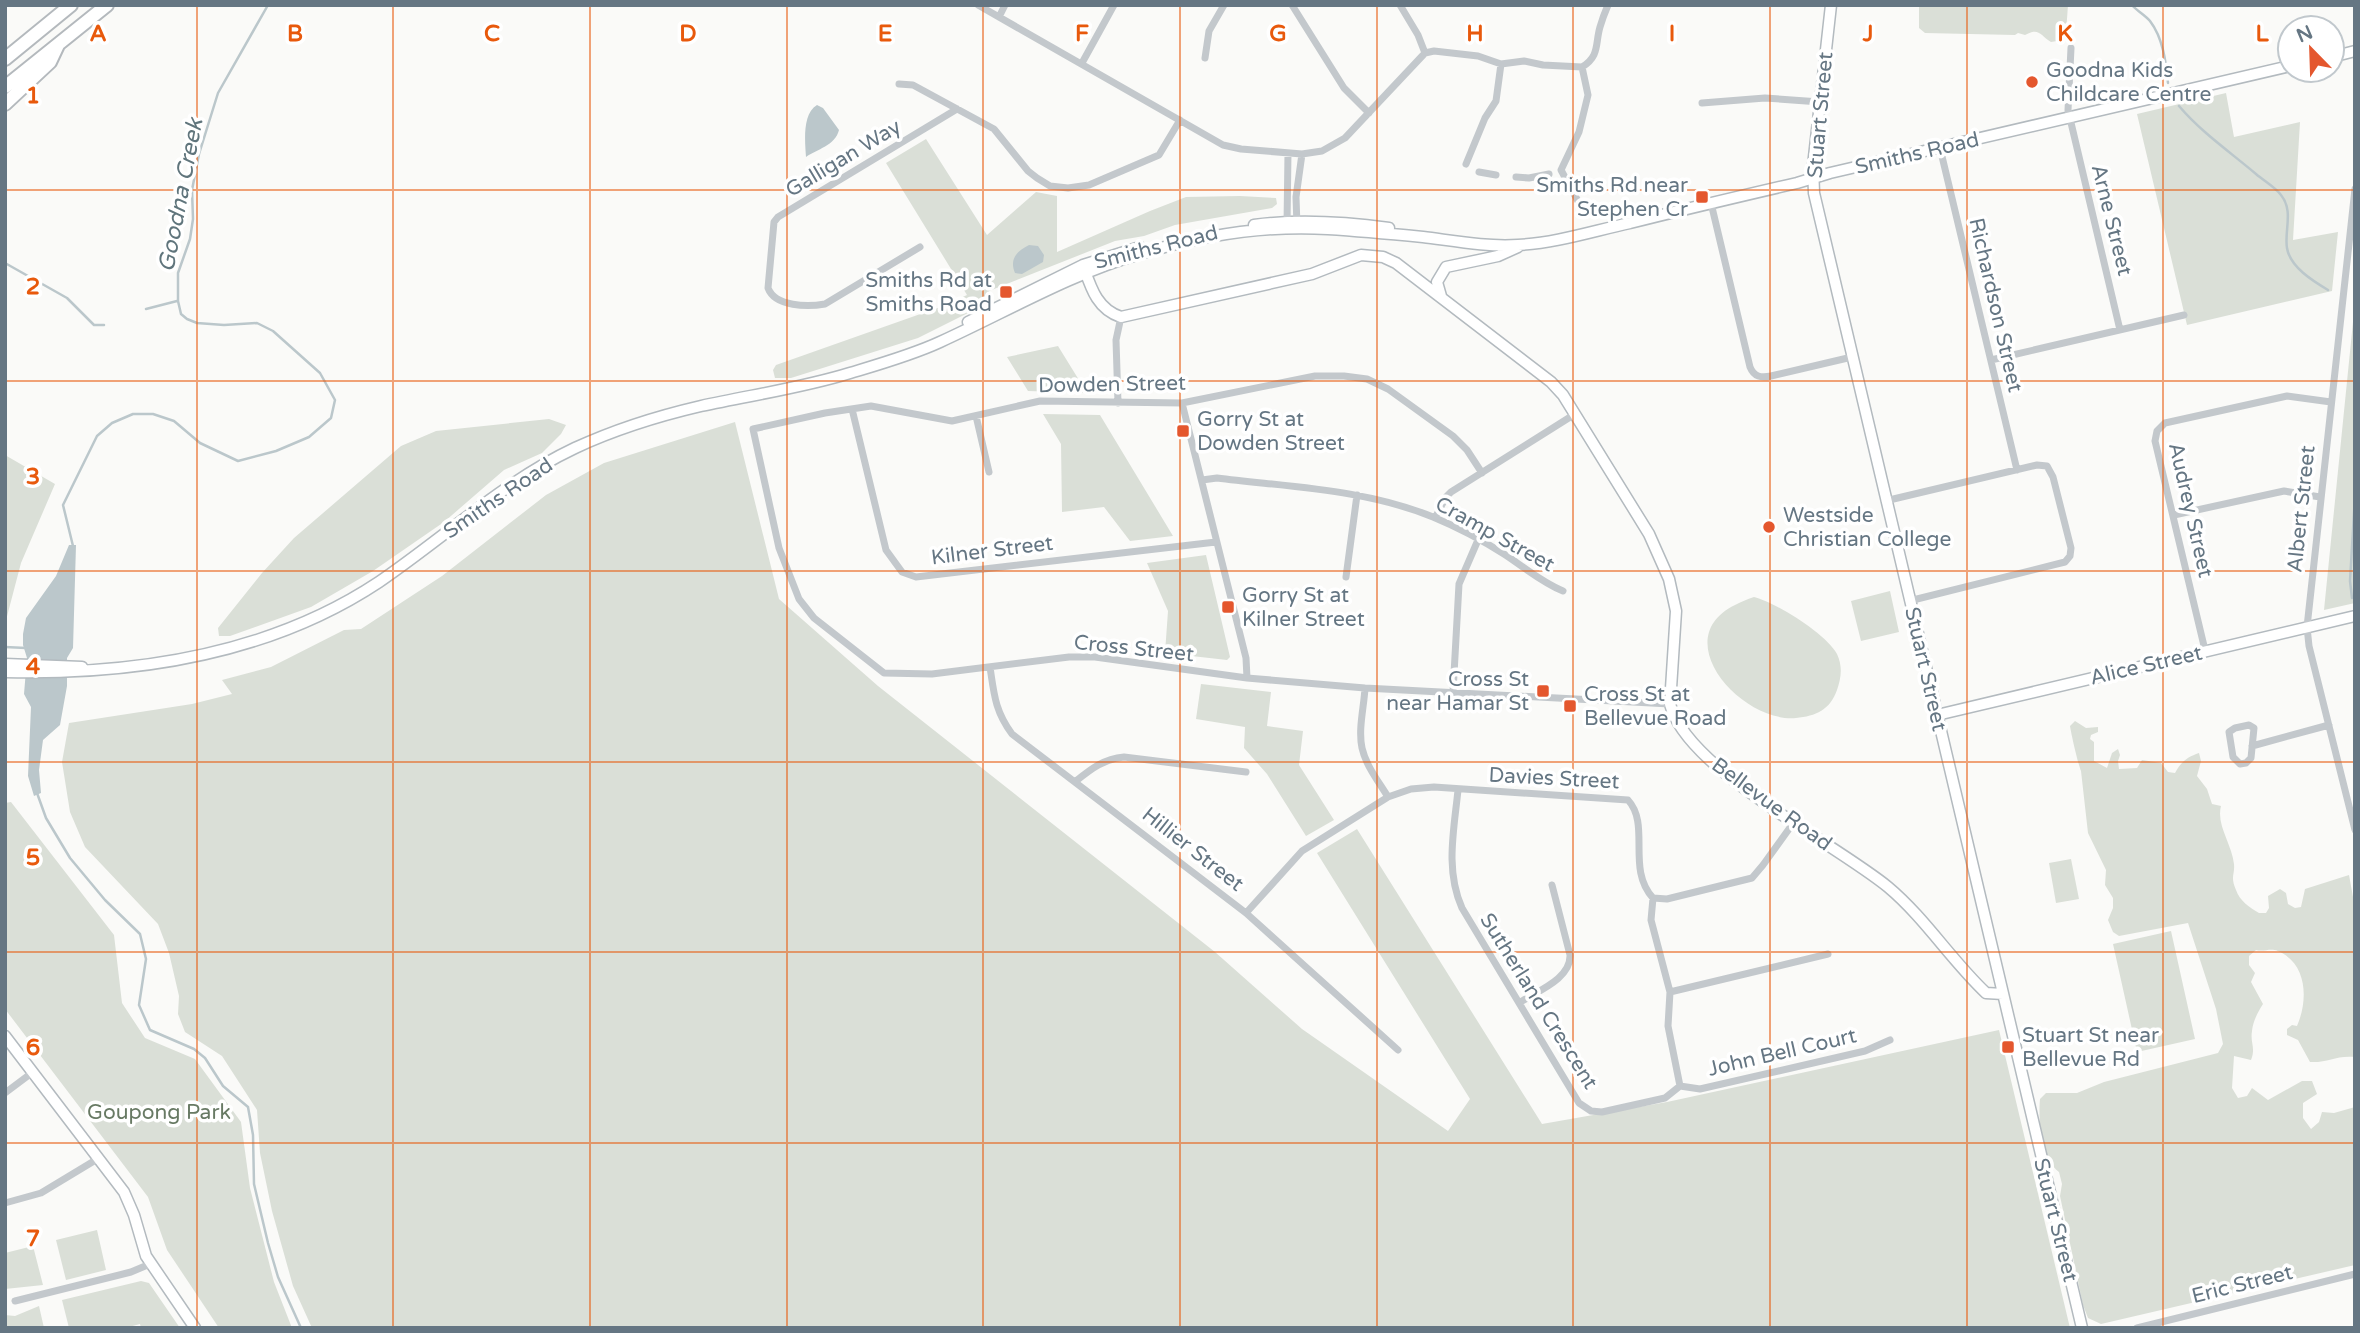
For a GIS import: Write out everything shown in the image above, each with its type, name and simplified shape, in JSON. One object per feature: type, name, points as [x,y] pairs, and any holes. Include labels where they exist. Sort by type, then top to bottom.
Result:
[{"type":"highway","points":[[5,59],[71,5]]},
{"type":"highway","points":[[5,87],[107,5]]},
{"type":"highway","points":[[5,104],[50,62],[59,42]]},
{"type":"street","points":[[978,5],[1231,148],[1302,154],[1315,154],[1345,138],[1425,53],[1434,51],[1478,56],[1501,64],[1524,61],[1582,67],[1595,56],[1599,29],[1608,5]]},
{"type":"street","points":[[999,17],[1005,5]]},
{"type":"street","points":[[1082,63],[1114,5]]},
{"type":"street","points":[[1205,58],[1209,30],[1224,5]]},
{"type":"street","points":[[1292,5],[1344,88],[1369,113]]},
{"type":"street","points":[[1400,5],[1425,53]]},
{"type":"street","name":"Stuart Street","points":[[1831,5],[1813,178],[1815,199],[2082,1328]]},
{"type":"street","name":"Arne Street","points":[[2071,48],[2067,99],[2069,118],[2120,330]]},
{"type":"street","points":[[1466,164],[1485,118],[1496,101],[1501,64]]},
{"type":"street","points":[[1579,203],[1561,170],[1579,132],[1588,95],[1582,67]]},
{"type":"street","name":"Smiths Road","points":[[5,664],[20,668],[100,668],[179,660],[256,641],[300,624],[377,583],[516,481],[611,432],[652,418],[834,378],[934,345],[1084,269],[1142,253],[1189,242],[1292,225],[1491,245],[1522,245],[1556,240],[2276,69]]},
{"type":"street","points":[[899,84],[913,85],[994,129],[1028,171],[1050,186],[1068,188],[1089,185],[1159,155],[1180,120]]},
{"type":"street","points":[[1702,103],[1765,98],[1820,102]]},
{"type":"street","name":"Galligan Way","points":[[920,247],[825,303],[816,305],[778,301],[768,288],[774,222],[778,217],[957,109]]},
{"type":"street","name":"Richardson Street","points":[[1940,148],[2017,470]]},
{"type":"street","points":[[1288,153],[1292,225]]},
{"type":"street","points":[[1292,225],[1302,154]]},
{"type":"street","points":[[1479,172],[1496,175]]},
{"type":"street","points":[[1516,177],[1530,178],[1549,174]]},
{"type":"street","name":"Albert Street","points":[[2355,189],[2306,627],[2355,830]]},
{"type":"street","points":[[1711,203],[1750,367],[1755,375],[1771,376],[1852,357]]},
{"type":"street","points":[[1442,297],[1437,282],[1446,267],[1498,256],[1522,245]]},
{"type":"street","points":[[1118,403],[1116,340],[1121,317],[1312,274],[1361,255],[1383,257],[1396,262],[1551,382],[1575,415],[1649,534],[1673,590],[1676,611],[1670,704]]},
{"type":"street","name":"Smiths Road","points":[[1084,269],[1100,303],[1107,312],[1121,317]]},
{"type":"street","points":[[1991,360],[2184,315]]},
{"type":"street","name":"Dowden Street","points":[[753,429],[871,406],[952,421],[1040,401],[1182,403],[1315,376],[1344,376],[1367,379],[1388,389],[1453,436],[1467,450],[1482,473]]},
{"type":"street","name":"Audrey Street","points":[[2206,650],[2155,441],[2157,431],[2165,423],[2287,396],[2331,402]]},
{"type":"street","points":[[1182,403],[1247,658],[1247,678]]},
{"type":"street","name":"Kilner Street","points":[[852,409],[887,550],[902,572],[916,577],[1216,542]]},
{"type":"street","points":[[976,415],[989,472]]},
{"type":"street","points":[[1435,518],[1446,497],[1575,415]]},
{"type":"street","name":"Cross Street","points":[[753,429],[779,548],[799,599],[814,618],[884,673],[913,675],[1069,657],[1095,657],[1247,678],[1365,688],[1670,704]]},
{"type":"street","points":[[1885,501],[2041,465],[2050,468],[2071,548],[2068,560],[2058,566],[1909,601]]},
{"type":"street","name":"Cramp Street","points":[[1202,480],[1217,478],[1383,499],[1435,518],[1502,553],[1546,584],[1563,591]]},
{"type":"street","points":[[2174,515],[2277,491],[2320,497]]},
{"type":"street","points":[[1346,577],[1356,495]]},
{"type":"street","points":[[1453,692],[1459,584],[1478,540]]},
{"type":"street","name":"Alice Street","points":[[1937,715],[2355,615]]},
{"type":"street","name":"Hillier Street","points":[[990,667],[1000,718],[1012,734],[1246,913],[1398,1050]]},
{"type":"street","name":"Smiths Road","points":[[5,672],[20,668]]},
{"type":"street","points":[[1365,688],[1362,749],[1388,797]]},
{"type":"street","name":"Bellevue Road","points":[[1670,704],[1682,728],[1714,764],[1887,887],[1986,993],[2003,994]]},
{"type":"street","points":[[2252,746],[2329,725]]},
{"type":"street","points":[[2253,726],[2252,746],[2251,758],[2246,763],[2235,762],[2229,732],[2235,728],[2253,726]]},
{"type":"street","points":[[1076,781],[1110,758],[1124,757],[1246,772]]},
{"type":"street","name":"Davies Street","points":[[1246,913],[1303,851],[1388,797],[1423,788],[1628,800],[1635,808],[1639,822],[1638,860],[1646,890],[1653,898]]},
{"type":"street","name":"Sutherland Crescent","points":[[1458,790],[1451,868],[1454,890],[1462,908],[1579,1102],[1591,1111],[1602,1112],[1665,1098],[1680,1086]]},
{"type":"street","points":[[1680,1086],[1668,1026],[1670,992],[1651,920],[1653,898],[1667,899],[1752,878],[1794,822]]},
{"type":"street","points":[[1519,1003],[1564,974],[1570,964],[1552,885]]},
{"type":"street","points":[[1670,992],[1828,954]]},
{"type":"street","points":[[5,1036],[128,1199],[150,1264],[195,1328]]},
{"type":"street","name":"John Bell Court","points":[[1680,1086],[1700,1089],[1865,1051],[1890,1040]]},
{"type":"street","points":[[5,1093],[33,1072]]},
{"type":"street","points":[[5,1203],[41,1193],[99,1158]]},
{"type":"street","points":[[15,1301],[131,1272],[150,1264]]},
{"type":"street","name":"Eric Street","points":[[2137,1328],[2355,1274]]},
{"type":"street","points":[[2174,1319],[2176,1328]]},
{"type":"green space","points":[[1919,5],[2068,5],[2063,40],[2051,42],[2036,32],[2025,35],[1925,33],[1919,28]]},
{"type":"green space","points":[[2226,93],[2234,137],[2300,122],[2293,240],[2338,232],[2332,291],[2187,325],[2137,114]]},
{"type":"green space","points":[[926,139],[987,235],[1036,192],[1057,196],[1057,252],[1186,197],[1276,198],[1277,204],[1272,208],[1175,225],[1144,236],[1115,241],[989,291],[990,294],[974,310],[918,338],[791,378],[775,378],[773,370],[776,365],[967,295],[886,163]]},
{"type":"green space","points":[[2355,302],[2355,603],[2324,610]]},
{"type":"green space","points":[[1058,346],[1087,393],[1028,391],[1007,357]]},
{"type":"green space","points":[[1043,414],[1100,415],[1173,536],[1130,541],[1104,507],[1062,512],[1061,444]]},
{"type":"green space","points":[[549,419],[566,425],[542,453],[504,470],[444,522],[373,571],[311,607],[230,636],[219,636],[218,628],[294,538],[401,446],[436,431]]},
{"type":"green space","points":[[735,422],[779,599],[878,686],[1215,952],[1302,1029],[1448,1131],[1470,1099],[1317,853],[1357,829],[1542,1124],[1667,1102],[1999,1030],[2070,1328],[312,1328],[293,1286],[272,1211],[260,1153],[257,1110],[222,1056],[185,1032],[178,1014],[179,996],[169,953],[158,924],[85,847],[70,812],[62,762],[69,723],[192,704],[232,694],[222,680],[271,667],[344,630],[361,629],[442,576],[546,495],[604,463]]},
{"type":"green space","points":[[5,455],[55,484],[21,563],[5,624]]},
{"type":"green space","points":[[1206,555],[1230,657],[1227,660],[1165,653],[1168,611],[1147,563]]},
{"type":"green space","points":[[1890,591],[1899,632],[1861,641],[1851,601]]},
{"type":"green space","points":[[1754,597],[1800,620],[1823,638],[1837,654],[1841,668],[1838,686],[1830,703],[1821,711],[1796,718],[1775,716],[1754,707],[1735,693],[1719,676],[1710,657],[1708,638],[1716,620],[1735,605]]},
{"type":"green space","points":[[1201,684],[1271,692],[1267,726],[1303,731],[1299,765],[1334,820],[1306,836],[1267,774],[1244,748],[1245,727],[1196,719]]},
{"type":"green space","points":[[2075,721],[2086,728],[2098,727],[2098,732],[2091,735],[2090,739],[2094,742],[2094,761],[2107,768],[2112,753],[2118,749],[2119,769],[2137,768],[2142,760],[2161,763],[2168,772],[2175,773],[2185,760],[2199,753],[2201,761],[2197,776],[2207,789],[2212,804],[2221,806],[2222,827],[2234,864],[2234,885],[2242,901],[2259,913],[2266,913],[2269,908],[2268,896],[2280,889],[2286,893],[2288,904],[2295,908],[2301,907],[2305,889],[2349,875],[2355,908],[2355,1057],[2310,1062],[2298,1040],[2287,1035],[2287,1029],[2292,1025],[2297,1026],[2301,1016],[2304,995],[2300,974],[2288,957],[2278,951],[2256,950],[2249,956],[2249,965],[2255,973],[2251,982],[2263,1004],[2253,1027],[2251,1060],[2234,1056],[2232,1088],[2238,1098],[2247,1096],[2252,1088],[2268,1100],[2302,1081],[2312,1081],[2317,1094],[2303,1103],[2303,1118],[2311,1129],[2319,1122],[2322,1112],[2334,1113],[2355,1107],[2355,1265],[2101,1324],[2088,1318],[2060,1196],[2062,1184],[2059,1172],[2048,1158],[2042,1139],[2040,1099],[2046,1093],[2077,1093],[2104,1082],[2218,1053],[2223,1044],[2216,1009],[2188,923],[2119,936],[2113,932],[2108,920],[2113,908],[2113,898],[2105,885],[2106,870],[2088,833],[2081,771],[2070,726]]},
{"type":"green space","name":"Goupong Park","points":[[11,802],[114,935],[122,1003],[145,1038],[195,1059],[241,1122],[250,1188],[274,1282],[292,1328],[219,1328],[167,1250],[148,1197],[5,1009],[5,803]]},
{"type":"green space","points":[[2071,859],[2079,899],[2056,903],[2049,863]]},
{"type":"green space","points":[[2171,931],[2195,1039],[2137,1052],[2113,944]]},
{"type":"green space","points":[[97,1230],[106,1270],[66,1280],[56,1240]]},
{"type":"green space","points":[[33,1246],[43,1285],[5,1289],[5,1253]]},
{"type":"green space","points":[[141,1281],[149,1283],[180,1328],[141,1328],[140,1324],[125,1328],[69,1328],[62,1300]]},
{"type":"green space","points":[[39,1306],[44,1328],[5,1328],[5,1315],[15,1316]]},
{"type":"shaded area","points":[[817,105],[823,108],[839,130],[834,140],[806,157],[807,121],[812,109]]},
{"type":"shaded area","points":[[1029,245],[1038,246],[1044,255],[1043,262],[1022,274],[1015,273],[1015,256]]},
{"type":"shaded area","points":[[69,545],[76,545],[73,648],[67,658],[67,686],[60,725],[43,740],[39,770],[41,793],[34,796],[28,776],[31,707],[24,694],[27,658],[23,634],[26,618],[56,576]]},
{"type":"waterway","name":"Goodna Creek","points":[[73,546],[63,505],[97,436],[112,423],[133,414],[153,414],[174,421],[200,443],[238,461],[276,451],[309,437],[331,418],[335,400],[320,373],[273,331],[257,323],[197,323],[181,314],[178,301],[178,273],[190,239],[193,219],[192,190],[199,154],[218,93],[268,5]]},
{"type":"waterway","points":[[2132,5],[2150,21],[2158,35],[2168,83]]},
{"type":"waterway","points":[[2179,106],[2206,133],[2281,195],[2287,208],[2286,241],[2289,255],[2303,273],[2328,290]]},
{"type":"waterway","points":[[5,263],[67,298],[94,325],[104,325]]},
{"type":"waterway","points":[[146,309],[177,301]]},
{"type":"waterway","points":[[2352,598],[2350,581],[2355,496]]},
{"type":"waterway","points":[[5,647],[26,648]]},
{"type":"waterway","name":"Goodna Creek","points":[[37,793],[46,818],[70,858],[105,900],[140,934],[146,959],[139,1005],[150,1030],[194,1049],[205,1058],[223,1086],[248,1107],[253,1135],[254,1184],[268,1243],[278,1277],[301,1328]]},
{"type":"place","name":"Goodna Kids Childcare Centre","points":[[2032,82]]},
{"type":"place","name":"Smiths Rd near Stephen Cr","points":[[1702,197]]},
{"type":"place","name":"Smiths Rd at Smiths Road","points":[[1006,292]]},
{"type":"place","name":"Gorry St at Dowden Street","points":[[1183,431]]},
{"type":"place","name":"Westside Christian College","points":[[1769,527]]},
{"type":"place","name":"Gorry St at Kilner Street","points":[[1228,607]]},
{"type":"place","name":"Cross St near Hamar St","points":[[1543,691]]},
{"type":"place","name":"Cross St at Bellevue Road","points":[[1570,706]]},
{"type":"place","name":"Stuart St near Bellevue Rd","points":[[2008,1047]]}]
